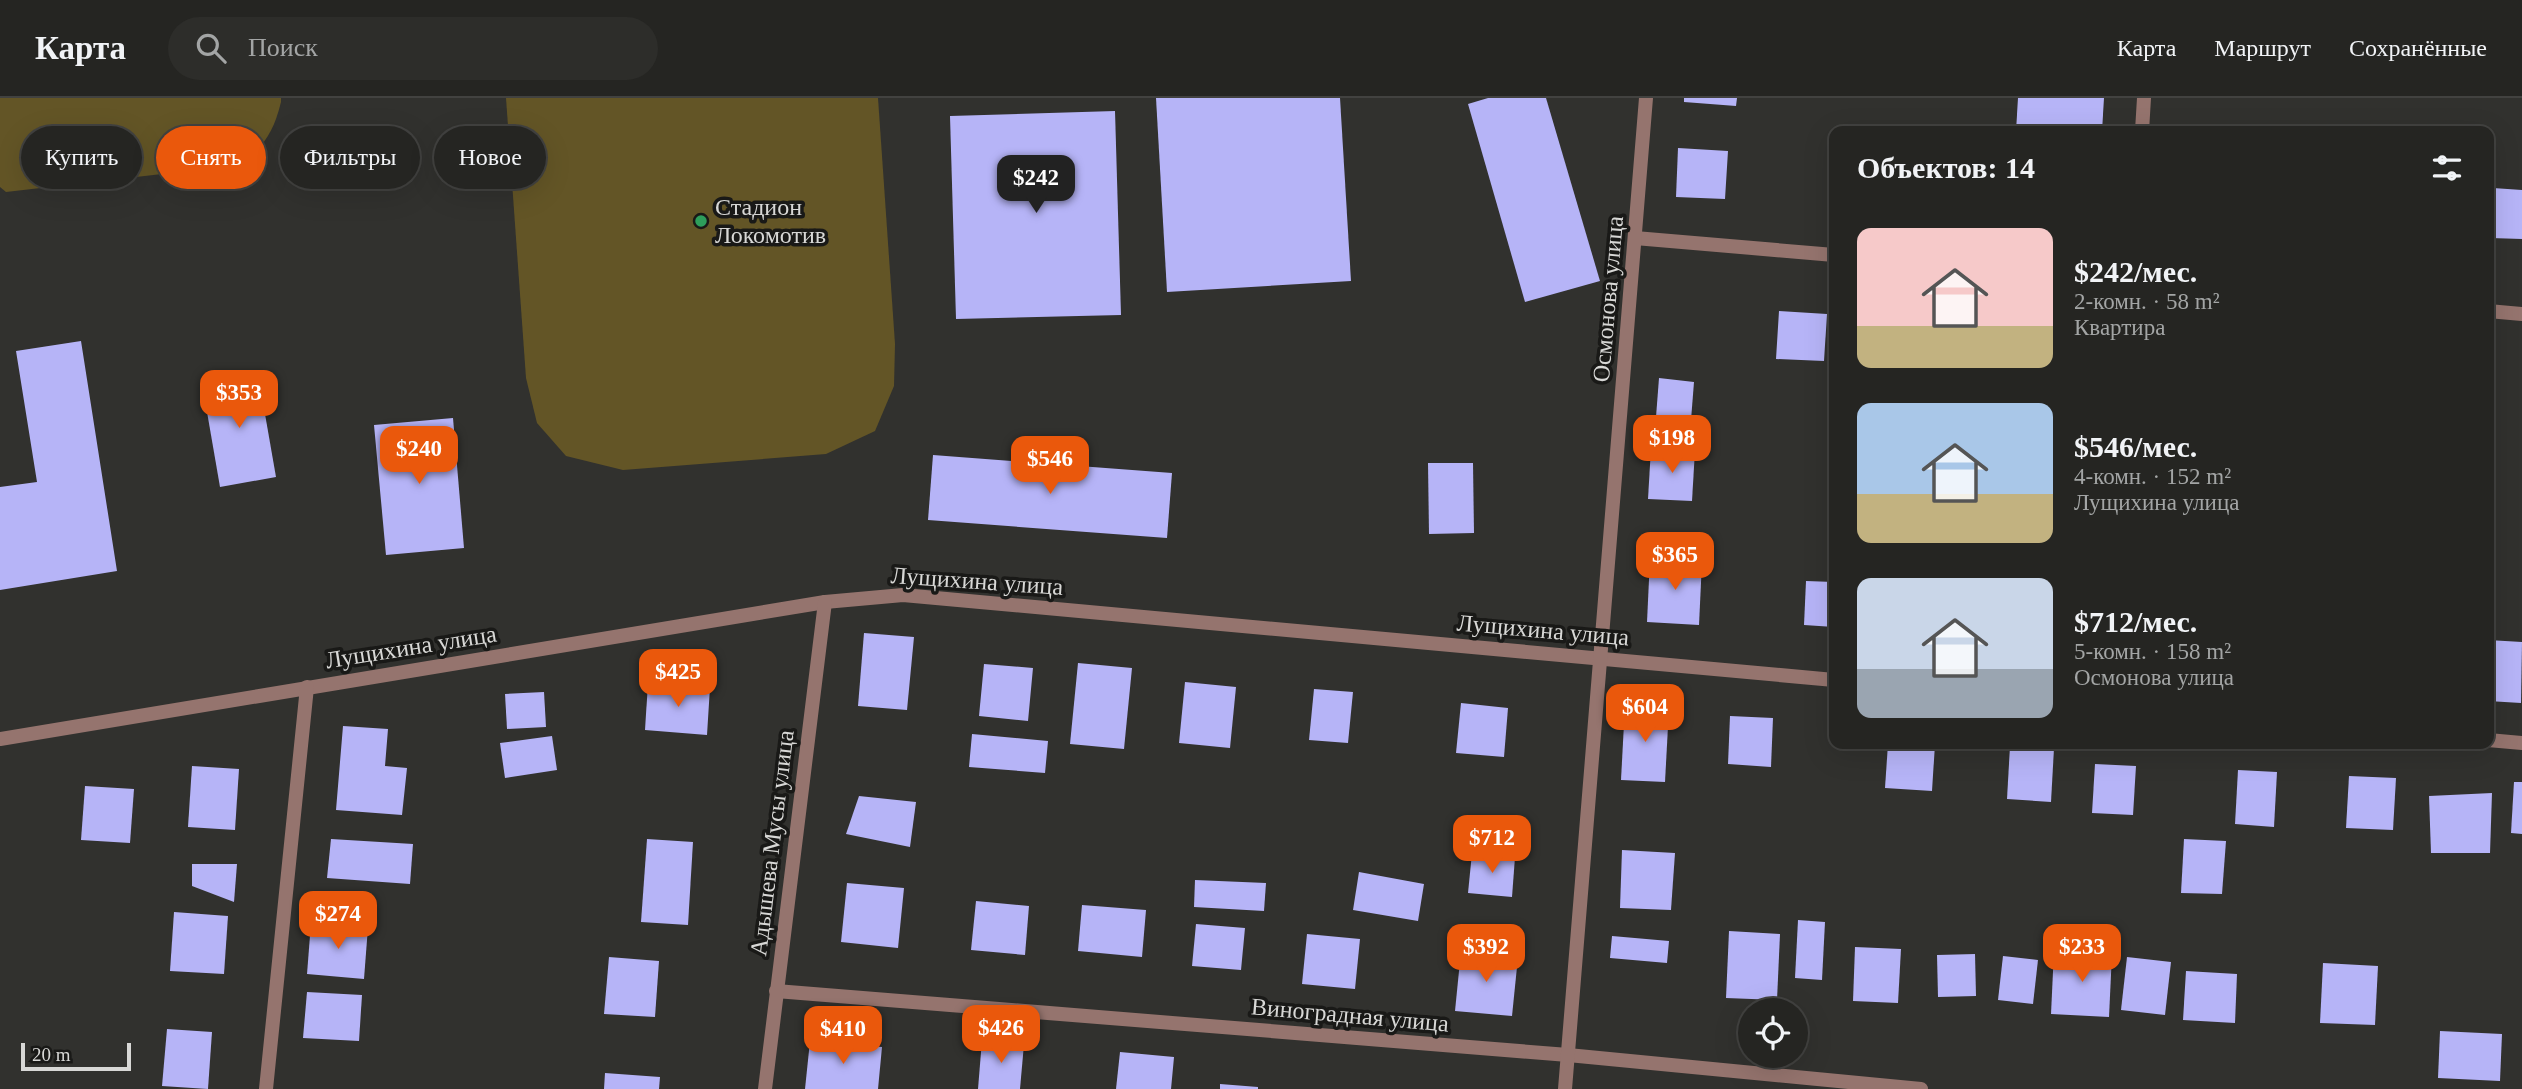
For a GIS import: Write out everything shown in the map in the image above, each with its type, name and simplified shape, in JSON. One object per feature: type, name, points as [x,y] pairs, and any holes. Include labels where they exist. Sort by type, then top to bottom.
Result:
[{"type":"street","name":"Осмонова улица","points":[[1565,1089],[1646,98]]},
{"type":"street","points":[[2142,126],[2144,98]]},
{"type":"street","points":[[1635,238],[1829,255]]},
{"type":"street","points":[[2494,312],[2522,314]]},
{"type":"street","name":"Лущихина улица","points":[[0,739],[825,602],[903,595],[1829,680]]},
{"type":"street","name":"Адышева Мусы улица","points":[[765,1089],[825,602]]},
{"type":"street","points":[[266,1089],[307,687]]},
{"type":"street","points":[[2494,741],[2522,743]]},
{"type":"street","name":"Виноградная улица","points":[[776,991],[1568,1055],[1920,1089]]},
{"type":"shaded area","points":[[0,98],[281,98],[275,122],[266,139],[266,126],[156,126],[156,175],[142,176],[142,126],[21,126],[21,189],[32,189],[6,192],[0,187]]},
{"type":"shaded area","name":"Стадион Локомотив","points":[[506,98],[878,98],[895,344],[894,386],[875,431],[826,454],[623,470],[566,456],[537,423],[526,378],[512,189],[546,189],[546,126],[508,126]]},
{"type":"building","points":[[1156,98],[1340,98],[1351,281],[1167,292]]},
{"type":"building","points":[[1488,98],[1546,98],[1600,281],[1525,302],[1468,104]]},
{"type":"building","points":[[1684,98],[1737,98],[1736,106],[1684,102]]},
{"type":"building","points":[[2018,98],[2104,98],[2102,126],[2016,126]]},
{"type":"building","points":[[1115,111],[1121,315],[956,319],[950,116]]},
{"type":"building","points":[[1678,148],[1728,151],[1725,199],[1676,197]]},
{"type":"building","points":[[2494,188],[2522,190],[2522,239],[2494,238]]},
{"type":"building","points":[[1779,311],[1827,314],[1824,361],[1776,359]]},
{"type":"building","points":[[81,341],[117,571],[0,590],[0,487],[37,482],[16,351]]},
{"type":"building","points":[[258,374],[276,477],[220,487],[202,383]]},
{"type":"building","points":[[1659,378],[1694,382],[1691,420],[1656,417]]},
{"type":"building","points":[[453,418],[464,548],[386,555],[374,425]]},
{"type":"building","points":[[1651,448],[1695,450],[1692,501],[1648,499]]},
{"type":"building","points":[[933,455],[1172,473],[1167,538],[928,520]]},
{"type":"building","points":[[1428,463],[1473,463],[1474,533],[1429,534]]},
{"type":"building","points":[[1650,558],[1702,561],[1699,625],[1647,622]]},
{"type":"building","points":[[1806,581],[1829,582],[1829,627],[1804,625]]},
{"type":"building","points":[[864,633],[914,637],[907,710],[858,706]]},
{"type":"building","points":[[2494,640],[2522,642],[2521,703],[2494,701]]},
{"type":"building","points":[[1078,663],[1132,668],[1124,749],[1070,744]]},
{"type":"building","points":[[984,664],[1033,668],[1028,721],[979,716]]},
{"type":"building","points":[[1185,682],[1236,687],[1230,748],[1179,743]]},
{"type":"building","points":[[648,683],[710,687],[707,735],[645,730]]},
{"type":"building","points":[[1314,689],[1353,692],[1348,743],[1309,740]]},
{"type":"building","points":[[544,692],[546,727],[507,729],[505,694]]},
{"type":"building","points":[[1461,703],[1508,708],[1504,757],[1456,753]]},
{"type":"building","points":[[1625,705],[1669,708],[1665,782],[1621,780]]},
{"type":"building","points":[[1730,716],[1773,718],[1771,767],[1728,764]]},
{"type":"building","points":[[343,726],[388,729],[385,766],[407,768],[402,815],[336,810]]},
{"type":"building","points":[[972,734],[1048,741],[1045,773],[969,767]]},
{"type":"building","points":[[552,736],[557,770],[505,778],[500,743]]},
{"type":"building","points":[[1888,749],[1935,749],[1932,791],[1885,788]]},
{"type":"building","points":[[2010,749],[2054,749],[2051,802],[2007,799]]},
{"type":"building","points":[[2095,764],[2136,766],[2133,815],[2092,813]]},
{"type":"building","points":[[192,766],[239,769],[235,830],[188,827]]},
{"type":"building","points":[[2238,770],[2277,772],[2274,827],[2235,824]]},
{"type":"building","points":[[2349,776],[2396,778],[2393,830],[2346,828]]},
{"type":"building","points":[[2514,782],[2522,782],[2522,834],[2511,833]]},
{"type":"building","points":[[85,786],[134,789],[130,843],[81,840]]},
{"type":"building","points":[[2492,793],[2490,853],[2431,853],[2429,796]]},
{"type":"building","points":[[859,796],[916,802],[910,847],[846,834]]},
{"type":"building","points":[[331,839],[413,844],[410,884],[327,878]]},
{"type":"building","points":[[647,839],[693,842],[688,925],[641,922]]},
{"type":"building","points":[[2184,839],[2226,841],[2222,894],[2181,893]]},
{"type":"building","points":[[1622,850],[1675,853],[1671,910],[1620,908]]},
{"type":"building","points":[[1472,853],[1515,857],[1512,897],[1468,893]]},
{"type":"building","points":[[192,864],[237,864],[234,902],[192,886]]},
{"type":"building","points":[[1359,872],[1424,884],[1418,921],[1353,910]]},
{"type":"building","points":[[1195,880],[1266,883],[1264,911],[1194,907]]},
{"type":"building","points":[[847,883],[904,888],[898,948],[841,942]]},
{"type":"building","points":[[976,901],[1029,906],[1025,955],[971,950]]},
{"type":"building","points":[[1082,905],[1146,910],[1142,957],[1078,951]]},
{"type":"building","points":[[174,912],[228,916],[224,974],[170,971]]},
{"type":"building","points":[[1798,920],[1825,922],[1822,980],[1795,978]]},
{"type":"building","points":[[311,923],[368,927],[364,979],[307,974]]},
{"type":"building","points":[[1196,924],[1245,928],[1241,970],[1192,966]]},
{"type":"building","points":[[1729,931],[1780,934],[1777,998],[1726,998]]},
{"type":"building","points":[[1307,934],[1360,939],[1355,989],[1302,984]]},
{"type":"building","points":[[1612,936],[1669,941],[1667,963],[1610,958]]},
{"type":"building","points":[[1855,947],[1901,949],[1898,1003],[1853,1001]]},
{"type":"building","points":[[2054,950],[2112,953],[2109,1017],[2051,1014]]},
{"type":"building","points":[[1461,951],[1518,957],[1512,1016],[1455,1011]]},
{"type":"building","points":[[1975,954],[1976,996],[1938,997],[1937,955]]},
{"type":"building","points":[[2003,956],[2038,960],[2033,1004],[1998,1000]]},
{"type":"building","points":[[609,957],[659,961],[655,1017],[604,1014]]},
{"type":"building","points":[[2127,957],[2171,962],[2165,1015],[2121,1010]]},
{"type":"building","points":[[2323,963],[2378,966],[2375,1025],[2320,1023]]},
{"type":"building","points":[[2186,971],[2237,974],[2235,1023],[2183,1020]]},
{"type":"building","points":[[307,992],[362,995],[359,1041],[303,1038]]},
{"type":"building","points":[[167,1029],[212,1032],[208,1089],[162,1086]]},
{"type":"building","points":[[2440,1031],[2502,1034],[2500,1081],[2438,1078]]},
{"type":"building","points":[[982,1040],[1024,1044],[1020,1089],[978,1089]]},
{"type":"building","points":[[810,1041],[882,1047],[878,1089],[805,1089]]},
{"type":"building","points":[[1120,1052],[1174,1057],[1171,1089],[1116,1089]]},
{"type":"building","points":[[605,1073],[660,1077],[659,1089],[604,1089]]},
{"type":"building","points":[[1220,1084],[1258,1087],[1258,1089],[1220,1089]]},
{"type":"place","name":"Стадион Локомотив","points":[[701,221]]}]
